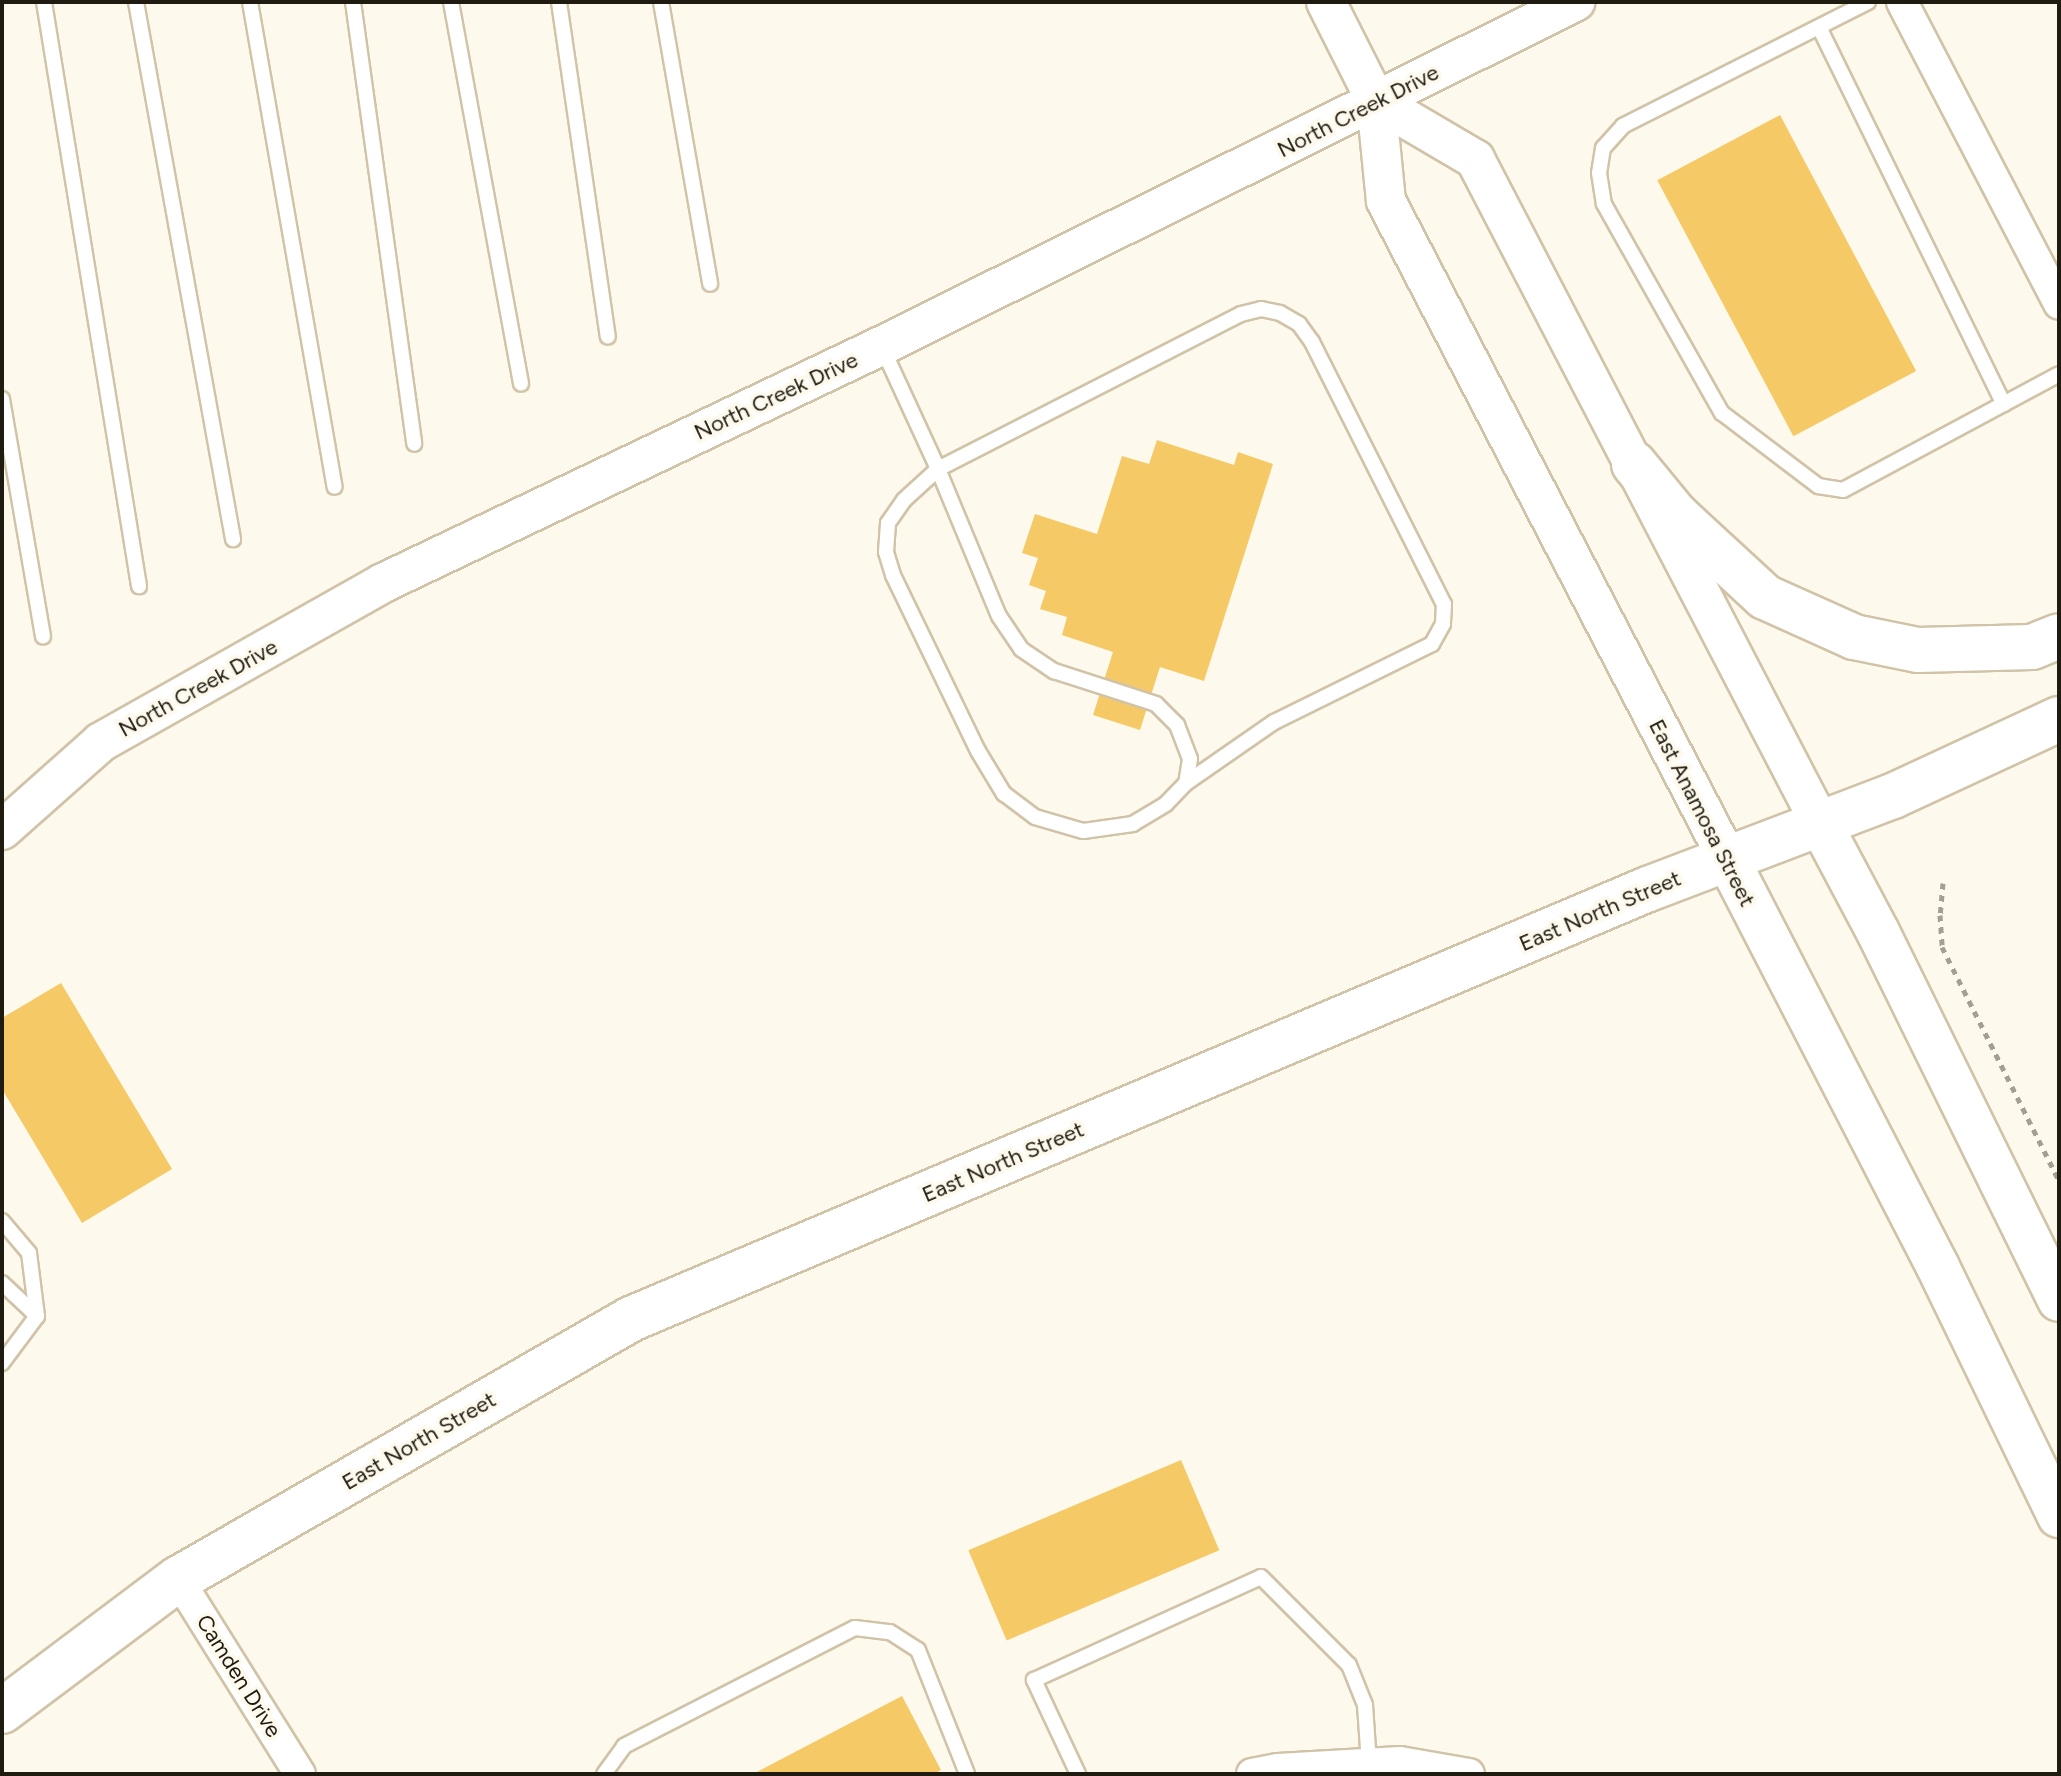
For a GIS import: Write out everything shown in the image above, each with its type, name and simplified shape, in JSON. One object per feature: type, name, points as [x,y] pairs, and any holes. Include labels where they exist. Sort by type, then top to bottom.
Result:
[{"type":"main road","points":[[1634,464],[1675,514],[1765,597],[1854,637],[1918,650],[2032,647],[2059,636]]},
{"type":"main road","name":"East North Street","points":[[2,1711],[178,1579],[631,1319],[1727,858],[1893,796],[2059,719]]},
{"type":"main road","points":[[1820,823],[1878,932],[2059,1300]]},
{"type":"main road","name":"East Anamosa Street","points":[[1727,858],[1938,1267],[2059,1516]]},
{"type":"street","name":"East Anamosa Street","points":[[1326,2],[1376,101],[1386,201],[1727,858]]},
{"type":"street","name":"North Creek Drive","points":[[2,830],[101,742],[383,583],[881,346],[1575,2]]},
{"type":"street","points":[[1902,2],[2059,304]]},
{"type":"street","points":[[1376,101],[1475,159],[1820,823]]},
{"type":"street","name":"Camden Drive","points":[[178,1579],[300,1774]]},
{"type":"street","points":[[1252,1774],[1278,1769],[1400,1762],[1469,1774]]},
{"type":"lane","points":[[44,2],[139,586]]},
{"type":"lane","points":[[136,2],[233,539]]},
{"type":"lane","points":[[250,2],[335,487]]},
{"type":"lane","points":[[353,2],[414,444]]},
{"type":"lane","points":[[451,2],[521,384]]},
{"type":"lane","points":[[559,2],[608,336]]},
{"type":"lane","points":[[661,2],[710,284]]},
{"type":"lane","points":[[1868,2],[1623,126],[1603,148],[1599,173],[1604,204],[1722,413],[1818,486],[1843,490],[2059,374]]},
{"type":"lane","points":[[1819,27],[2004,404]]},
{"type":"lane","points":[[1261,309],[1280,313],[1299,324],[1312,342],[1444,604],[1443,624],[1432,644],[1274,722],[1186,783],[1166,804],[1133,824],[1083,831],[1035,817],[1004,794],[978,751],[893,575],[886,552],[888,523],[904,500],[938,469],[1241,314],[1261,309]]},
{"type":"lane","points":[[881,346],[938,469],[999,616],[1021,649],[1054,671],[1156,704],[1177,725],[1190,759],[1186,783]]},
{"type":"lane","points":[[2,399],[43,636]]},
{"type":"lane","points":[[2,1221],[29,1253],[37,1316],[2,1363]]},
{"type":"lane","points":[[2,1283],[37,1316]]},
{"type":"lane","points":[[1078,1774],[1034,1680],[1261,1577],[1349,1665],[1365,1705],[1369,1764]]},
{"type":"lane","points":[[604,1774],[624,1746],[855,1628],[890,1632],[918,1650],[967,1774]]},
{"type":"path","points":[[1943,883],[1940,915],[1942,947],[2059,1181]]},
{"type":"building","points":[[1780,115],[1916,371],[1793,436],[1657,180]]},
{"type":"building","points":[[1157,440],[1234,465],[1238,452],[1273,464],[1204,681],[1160,667],[1140,730],[1093,715],[1113,652],[1062,635],[1067,617],[1040,609],[1046,591],[1029,585],[1038,558],[1022,553],[1035,514],[1097,534],[1122,456],[1149,464]]},
{"type":"building","points":[[61,983],[172,1169],[82,1223],[2,1089],[2,1018]]},
{"type":"building","points":[[1181,1460],[1219,1550],[1007,1640],[968,1550]]},
{"type":"building","points":[[902,1696],[941,1770],[934,1774],[753,1774]]}]
